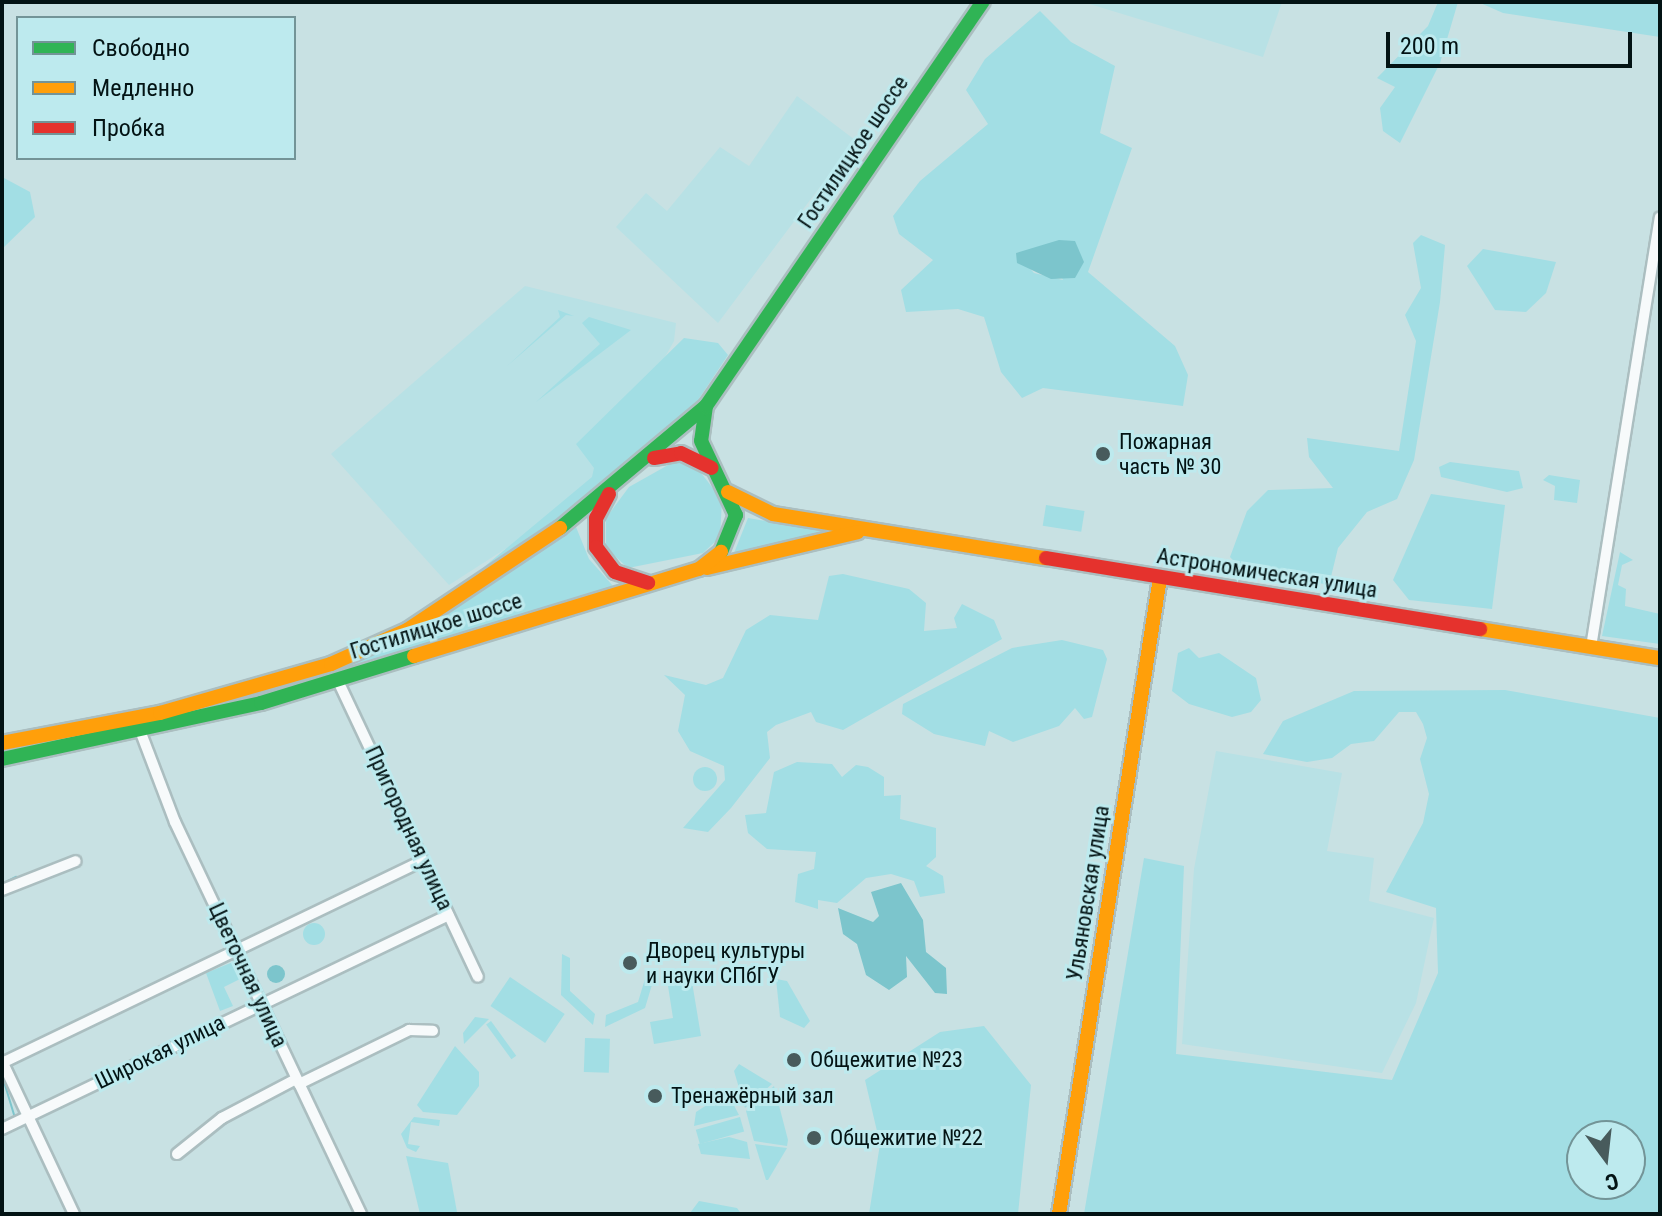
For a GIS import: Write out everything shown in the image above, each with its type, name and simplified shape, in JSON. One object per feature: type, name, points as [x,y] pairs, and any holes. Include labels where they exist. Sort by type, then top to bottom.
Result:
[{"type":"main road","name":"Гостилицкое шоссе","points":[[2,743],[139,717],[236,694],[388,640],[470,595],[611,489],[706,406],[983,2]]},
{"type":"main road","name":"Гостилицкое шоссе","points":[[2,759],[141,733],[338,681],[699,569],[731,538],[736,515],[728,492],[712,468],[701,441],[706,406]]},
{"type":"main road","points":[[643,463],[681,453],[712,468]]},
{"type":"main road","points":[[611,489],[596,518],[596,547],[615,572],[648,583]]},
{"type":"main road","name":"Астрономическая улица","points":[[728,492],[757,511],[868,531],[1660,658]]},
{"type":"main road","name":"Астрономическая улица","points":[[699,569],[868,531]]},
{"type":"main road","name":"Ульяновская улица","points":[[1059,1214],[1164,579]]},
{"type":"main road","name":"Ульяновская улица","points":[[1068,1214],[1164,579]]},
{"type":"main road","points":[[139,717],[141,733]]},
{"type":"street","points":[[1591,647],[1660,218]]},
{"type":"street","name":"Пригородная улица","points":[[338,681],[478,977]]},
{"type":"street","name":"Цветочная улица","points":[[141,733],[238,952],[361,1214]]},
{"type":"street","points":[[2,890],[76,861]]},
{"type":"street","points":[[74,1214],[2,1062],[238,952],[422,861]]},
{"type":"street","name":"Широкая улица","points":[[2,1129],[448,915]]},
{"type":"street","points":[[177,1154],[222,1118],[298,1081],[409,1030],[433,1031]]},
{"type":"shaded area","points":[[1083,2],[1282,2],[1263,57]]},
{"type":"shaded area","points":[[1438,2],[1458,2],[1440,63],[1400,143],[1383,131],[1380,108],[1395,87],[1377,78],[1428,26]]},
{"type":"shaded area","points":[[1478,2],[1660,2],[1660,37],[1503,13]]},
{"type":"shaded area","points":[[1040,11],[1071,42],[1115,66],[1100,133],[1132,148],[1088,272],[1175,346],[1188,375],[1183,406],[1043,388],[1022,398],[1001,372],[984,317],[958,309],[906,312],[901,290],[933,260],[899,234],[893,216],[920,181],[988,124],[966,90],[985,59]],"holes":[[[1050,248],[1063,280],[1034,273],[1016,253]]]},
{"type":"shaded area","points":[[797,96],[855,140],[718,323],[616,227],[646,193],[667,211],[720,147],[749,166]]},
{"type":"shaded area","points":[[4,178],[30,192],[35,217],[2,249]]},
{"type":"shaded area","points":[[1421,235],[1445,245],[1440,302],[1414,460],[1397,499],[1367,512],[1338,548],[1329,585],[1239,567],[1230,557],[1247,511],[1268,490],[1333,488],[1309,457],[1307,438],[1399,451],[1416,341],[1405,315],[1421,288],[1413,243]]},
{"type":"shaded area","points":[[1059,240],[1075,241],[1084,262],[1075,278],[1051,279],[1017,263],[1016,253]]},
{"type":"shaded area","points":[[1483,249],[1556,262],[1546,293],[1526,312],[1495,310],[1467,266]]},
{"type":"shaded area","points":[[525,286],[676,323],[674,341],[600,472],[569,508],[449,585],[331,454]]},
{"type":"shaded area","points":[[558,310],[574,316],[566,315],[506,367],[560,317]]},
{"type":"shaded area","points":[[589,317],[631,330],[536,402],[600,344],[582,323]]},
{"type":"shaded area","points":[[684,338],[718,343],[728,355],[686,418],[553,527],[472,577],[592,477],[594,468],[576,444]]},
{"type":"shaded area","points":[[677,460],[698,469],[722,500],[720,537],[703,553],[628,568],[606,548],[606,518],[629,487]]},
{"type":"shaded area","points":[[1450,462],[1519,471],[1523,488],[1507,492],[1441,477],[1439,467]]},
{"type":"shaded area","points":[[1549,475],[1580,480],[1577,503],[1554,500],[1555,486],[1543,480]]},
{"type":"shaded area","points":[[1431,494],[1505,505],[1492,609],[1409,600],[1393,580]]},
{"type":"shaded area","points":[[1046,505],[1085,511],[1081,532],[1043,526]]},
{"type":"shaded area","points":[[748,518],[821,530],[821,533],[734,553]]},
{"type":"shaded area","points":[[576,527],[589,559],[613,586],[283,692],[281,686],[388,646],[443,617]]},
{"type":"shaded area","points":[[1620,552],[1633,560],[1622,565],[1618,585],[1626,589],[1625,606],[1660,614],[1660,644],[1602,636]]},
{"type":"shaded area","points":[[843,574],[909,589],[926,603],[924,631],[957,628],[954,618],[962,604],[994,620],[1002,639],[843,730],[816,722],[811,712],[776,725],[767,732],[770,758],[731,808],[708,832],[683,828],[725,780],[724,766],[690,751],[678,731],[685,695],[664,675],[706,685],[723,678],[746,630],[770,615],[818,620],[829,576]]},
{"type":"shaded area","points":[[1062,640],[1103,650],[1107,659],[1092,717],[1084,719],[1075,708],[1059,726],[1013,742],[989,731],[985,746],[934,734],[902,714],[903,704],[1012,648]]},
{"type":"shaded area","points":[[1189,648],[1199,658],[1219,653],[1256,678],[1261,700],[1251,712],[1232,717],[1189,704],[1172,691],[1178,653]]},
{"type":"shaded area","points":[[1505,690],[1660,718],[1660,1214],[1084,1214],[1144,858],[1184,866],[1176,1054],[1392,1080],[1438,973],[1436,908],[1386,892],[1423,823],[1429,794],[1420,759],[1427,738],[1416,712],[1399,712],[1374,741],[1351,744],[1332,758],[1307,762],[1263,754],[1283,721],[1354,691]]},
{"type":"shaded area","points":[[1216,751],[1342,773],[1327,851],[1374,858],[1369,901],[1434,918],[1416,1003],[1382,1073],[1182,1044],[1194,869]]},
{"type":"shaded area","points":[[797,762],[832,764],[842,777],[856,765],[868,767],[884,777],[884,796],[901,795],[900,819],[936,828],[936,857],[926,866],[943,876],[945,893],[920,897],[914,881],[891,874],[866,878],[837,903],[818,900],[818,909],[795,902],[798,874],[814,869],[816,852],[767,849],[748,833],[745,815],[766,813],[774,772]]},
{"type":"shaded area","points":[[705,767],[714,770],[717,779],[714,788],[705,791],[696,788],[693,779],[696,770]]},
{"type":"shaded area","points":[[901,883],[923,920],[926,952],[946,968],[947,994],[935,993],[906,956],[907,977],[889,990],[866,975],[857,944],[843,934],[838,908],[873,922],[879,916],[871,892]]},
{"type":"shaded area","points":[[314,923],[322,926],[325,934],[322,942],[314,945],[306,942],[303,934],[306,926]]},
{"type":"shaded area","points":[[562,954],[570,958],[570,991],[595,1014],[593,1025],[561,995]]},
{"type":"shaded area","points":[[233,962],[240,979],[224,987],[233,1006],[220,1011],[206,973]]},
{"type":"shaded area","points":[[272,965],[280,965],[285,974],[283,981],[272,983],[267,978],[267,970]]},
{"type":"shaded area","points":[[657,968],[645,1008],[605,1027],[606,1015],[638,1002],[648,969]]},
{"type":"shaded area","points":[[510,977],[565,1014],[545,1043],[490,1006]]},
{"type":"shaded area","points":[[776,979],[787,981],[810,1021],[804,1028],[780,1017]]},
{"type":"shaded area","points":[[692,982],[701,1036],[654,1044],[650,1022],[673,1018],[668,986]]},
{"type":"shaded area","points":[[475,1017],[489,1019],[464,1044],[463,1033]]},
{"type":"shaded area","points":[[491,1021],[516,1056],[511,1059],[486,1025]]},
{"type":"shaded area","points":[[984,1026],[1031,1085],[1018,1214],[869,1214],[880,1144],[865,1080],[940,1032]]},
{"type":"shaded area","points":[[585,1038],[610,1039],[609,1073],[584,1072]]},
{"type":"shaded area","points":[[455,1046],[479,1072],[479,1086],[457,1115],[423,1112],[417,1105]]},
{"type":"shaded area","points":[[739,1064],[772,1084],[745,1108],[734,1071]]},
{"type":"shaded area","points":[[774,1086],[787,1146],[754,1141],[746,1111]]},
{"type":"shaded area","points":[[727,1092],[739,1115],[694,1126],[696,1112]]},
{"type":"shaded area","points":[[414,1117],[440,1120],[439,1126],[411,1122],[408,1144],[420,1146],[416,1152],[407,1148],[401,1134]]},
{"type":"shaded area","points":[[740,1117],[744,1131],[700,1144],[696,1130]]},
{"type":"shaded area","points":[[729,1137],[747,1142],[750,1159],[701,1154],[698,1144]]},
{"type":"shaded area","points":[[755,1144],[787,1148],[768,1180],[766,1180]]},
{"type":"shaded area","points":[[406,1156],[448,1163],[457,1212],[420,1214]]},
{"type":"shaded area","points":[[699,1201],[737,1208],[740,1212],[690,1213]]},
{"type":"waterway","points":[[2,884],[16,877]]},
{"type":"waterway","points":[[2,1075],[15,1118]]},
{"type":"traffic: fast","points":[[560,528],[706,406],[983,2]]},
{"type":"traffic: fast","points":[[706,406],[701,441],[736,515],[721,552]]},
{"type":"traffic: fast","points":[[2,759],[261,703],[414,656]]},
{"type":"traffic: slow","points":[[728,492],[773,514],[1046,558]]},
{"type":"traffic: slow","points":[[2,743],[160,713],[331,664],[407,630],[560,528]]},
{"type":"traffic: slow","points":[[707,568],[858,532]]},
{"type":"traffic: slow","points":[[414,656],[699,569],[721,552]]},
{"type":"traffic: slow","points":[[1059,1214],[1160,578]]},
{"type":"traffic: slow","points":[[1480,629],[1660,658]]},
{"type":"traffic: jam","points":[[654,458],[681,453],[712,468]]},
{"type":"traffic: jam","points":[[609,494],[596,518],[596,547],[615,572],[648,583]]},
{"type":"traffic: jam","points":[[1046,558],[1480,629]]},
{"type":"place","name":"Пожарная часть № 30","points":[[1103,454]]},
{"type":"place","name":"Дворец культуры и науки СПбГУ","points":[[630,963]]},
{"type":"place","name":"Общежитие №23","points":[[794,1060]]},
{"type":"place","name":"Тренажёрный зал","points":[[655,1096]]},
{"type":"place","name":"Общежитие №22","points":[[814,1138]]}]
